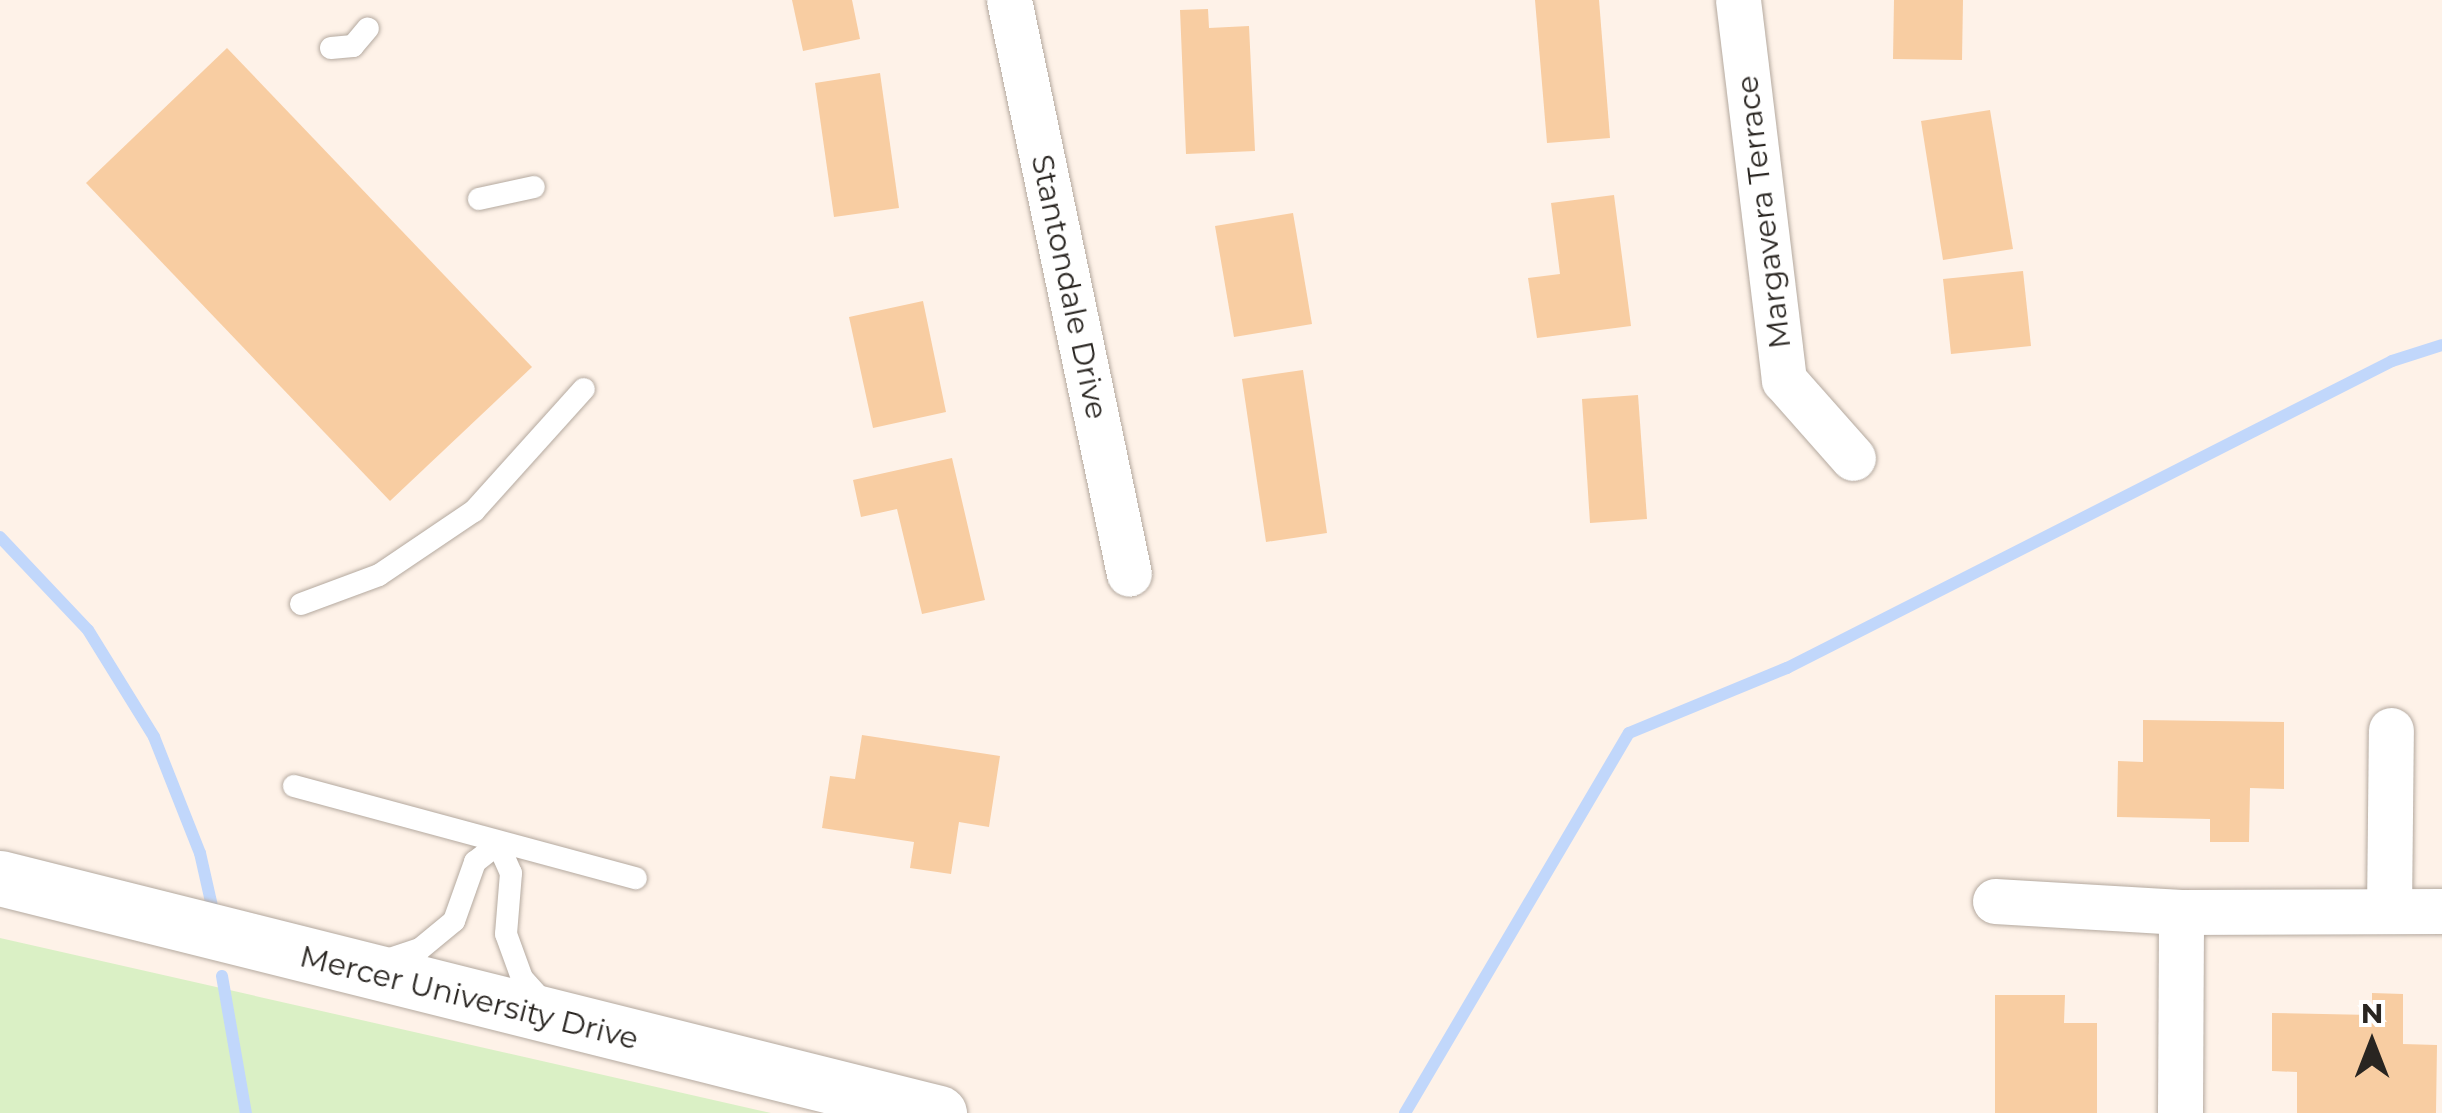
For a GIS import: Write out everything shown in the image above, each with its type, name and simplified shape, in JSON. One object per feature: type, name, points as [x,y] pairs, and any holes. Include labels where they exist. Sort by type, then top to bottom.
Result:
[{"type":"street","name":"Stantondale Drive","points":[[1009,0],[1130,574]]},
{"type":"street","name":"Margavera Terrace","points":[[1738,0],[1784,380],[1853,458]]},
{"type":"street","points":[[2389,911],[2391,730]]},
{"type":"street","name":"Mercer University Drive","points":[[0,878],[348,969],[940,1113]]},
{"type":"street","points":[[1995,901],[2181,912],[2442,911]]},
{"type":"street","points":[[2180,1113],[2181,912]]},
{"type":"lane","points":[[330,48],[352,46],[368,28]]},
{"type":"lane","points":[[479,198],[534,188]]},
{"type":"lane","points":[[301,604],[379,575],[474,511],[584,389]]},
{"type":"lane","points":[[294,786],[498,844],[636,878]]},
{"type":"lane","points":[[348,969],[431,940],[454,921],[476,862],[498,844]]},
{"type":"lane","points":[[498,844],[511,873],[506,934],[522,978],[566,1022]]},
{"type":"green space","points":[[0,938],[771,1113],[0,1113]]},
{"type":"building","points":[[792,0],[852,0],[860,39],[803,51]]},
{"type":"building","points":[[1535,0],[1599,0],[1610,138],[1547,143]]},
{"type":"building","points":[[1894,0],[1963,0],[1962,60],[1893,59]]},
{"type":"building","points":[[1208,9],[1209,28],[1249,26],[1255,151],[1186,154],[1180,10]]},
{"type":"building","points":[[227,48],[532,367],[390,501],[86,183]]},
{"type":"building","points":[[880,73],[899,208],[834,217],[815,83]]},
{"type":"building","points":[[1990,110],[2013,249],[1943,260],[1921,121]]},
{"type":"building","points":[[1614,195],[1631,326],[1537,338],[1528,278],[1560,274],[1551,203]]},
{"type":"building","points":[[1293,213],[1312,324],[1234,337],[1215,226]]},
{"type":"building","points":[[2023,271],[2031,346],[1951,354],[1943,279]]},
{"type":"building","points":[[923,301],[946,412],[873,428],[849,317]]},
{"type":"building","points":[[1303,370],[1327,533],[1266,542],[1242,379]]},
{"type":"building","points":[[1638,395],[1647,519],[1590,523],[1582,399]]},
{"type":"building","points":[[952,458],[985,600],[922,614],[897,509],[861,517],[853,480]]},
{"type":"building","points":[[2143,720],[2284,722],[2284,789],[2250,788],[2249,842],[2210,842],[2210,819],[2117,817],[2118,761],[2143,762]]},
{"type":"building","points":[[862,735],[1000,756],[989,827],[959,822],[951,874],[910,868],[914,842],[822,828],[830,776],[855,779]]},
{"type":"building","points":[[2372,993],[2403,994],[2403,1044],[2437,1045],[2436,1113],[2297,1113],[2297,1072],[2272,1071],[2272,1013],[2372,1015]]},
{"type":"building","points":[[1995,995],[2065,995],[2064,1023],[2097,1023],[2097,1113],[1995,1113]]},
{"type":"waterway","points":[[1405,1113],[1629,733],[1787,668],[2392,361],[2442,345]]},
{"type":"waterway","points":[[0,537],[88,630],[154,737],[200,853],[214,915]]},
{"type":"waterway","points":[[222,976],[246,1113]]}]
